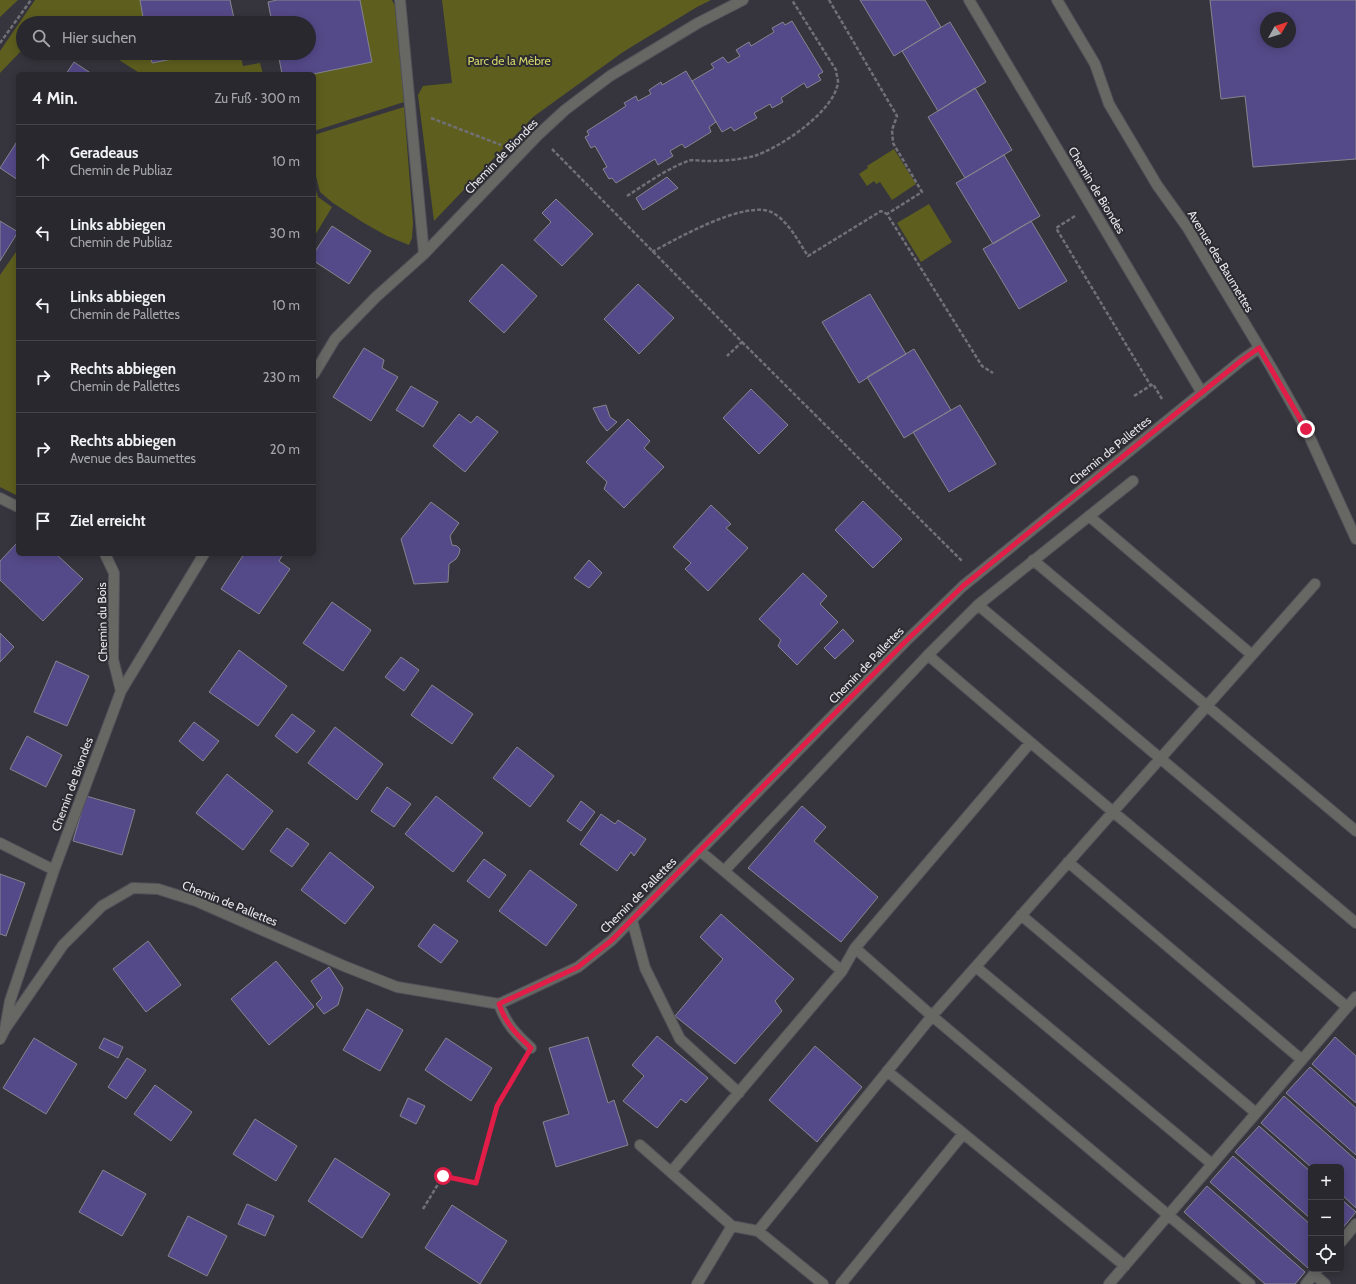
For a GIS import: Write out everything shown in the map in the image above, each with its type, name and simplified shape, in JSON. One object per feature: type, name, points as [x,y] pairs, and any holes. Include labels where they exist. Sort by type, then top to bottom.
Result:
[{"type":"street","points":[[400,0],[424,254]]},
{"type":"street","name":"Chemin de Biondes","points":[[316,371],[335,339],[376,297],[424,254],[518,155],[565,110],[610,76],[698,23],[743,0]]},
{"type":"street","name":"Chemin de Biondes","points":[[969,0],[1202,393]]},
{"type":"street","name":"Avenue des Baumettes","points":[[1057,0],[1095,64],[1109,104],[1157,185],[1186,227],[1306,429],[1356,539]]},
{"type":"street","name":"Chemin de Pallettes","points":[[5,1029],[63,945],[102,906],[133,888],[158,889],[196,901],[397,988],[499,1004],[578,967],[612,940],[905,642],[976,575],[1242,360],[1259,348]]},
{"type":"street","points":[[724,871],[928,655],[978,605],[1133,481]]},
{"type":"street","points":[[0,498],[16,506]]},
{"type":"street","points":[[1089,516],[1252,655]]},
{"type":"street","name":"Chemin du Bois","points":[[106,556],[114,573],[113,659],[121,692]]},
{"type":"street","name":"Chemin de Biondes","points":[[0,1040],[5,1029],[10,1001],[54,870],[121,692],[203,556]]},
{"type":"street","points":[[1033,560],[1356,831]]},
{"type":"street","points":[[758,1231],[932,1016],[1315,584]]},
{"type":"street","points":[[978,605],[1356,923]]},
{"type":"street","points":[[928,655],[1030,743],[1114,811],[1347,1007]]},
{"type":"street","points":[[671,1172],[842,971],[855,948],[1030,743]]},
{"type":"street","points":[[0,843],[54,870]]},
{"type":"street","points":[[700,851],[842,971]]},
{"type":"street","points":[[1068,862],[1302,1060]]},
{"type":"street","points":[[1021,915],[1256,1113]]},
{"type":"street","points":[[632,920],[645,968],[680,1039],[738,1093]]},
{"type":"street","points":[[855,948],[932,1016],[1250,1284]]},
{"type":"street","points":[[976,966],[1212,1164]]},
{"type":"street","points":[[1109,1284],[1356,997]]},
{"type":"street","points":[[499,1004],[504,1018],[531,1048]]},
{"type":"street","points":[[887,1071],[1125,1266]]},
{"type":"street","points":[[842,1284],[963,1134]]},
{"type":"street","points":[[640,1145],[732,1226],[758,1231],[823,1284]]},
{"type":"street","points":[[1344,1238],[1356,1224]]},
{"type":"street","points":[[697,1284],[732,1226]]},
{"type":"street","points":[[1306,1284],[1316,1272],[1325,1284]]},
{"type":"path","points":[[19,16],[31,0]]},
{"type":"path","points":[[627,196],[678,165],[690,160],[705,161],[735,159],[754,156],[770,150],[798,132],[818,116],[836,90],[838,81],[836,70],[792,0]]},
{"type":"path","points":[[829,0],[897,116],[892,130],[893,143],[922,192],[887,214]]},
{"type":"path","points":[[0,43],[16,21]]},
{"type":"path","points":[[410,111],[496,142],[518,155]]},
{"type":"path","points":[[538,135],[652,252],[976,575]]},
{"type":"path","points":[[1091,206],[1056,228],[1151,386]]},
{"type":"path","points":[[652,252],[687,233],[725,217],[759,210],[772,212],[787,224],[808,256],[881,211],[887,214],[982,366],[992,373]]},
{"type":"path","points":[[728,356],[742,342]]},
{"type":"path","points":[[1134,396],[1153,384],[1162,399]]},
{"type":"path","points":[[423,1209],[443,1176],[476,1183],[497,1106],[531,1048]]},
{"type":"green space","points":[[0,0],[18,0],[0,17]]},
{"type":"green space","points":[[35,0],[140,0],[143,16],[24,16]]},
{"type":"green space","points":[[360,0],[392,0],[395,6],[404,102],[316,130],[316,73],[372,62]]},
{"type":"green space","name":"Parc de la Mèbre","points":[[442,0],[711,0],[623,52],[533,117],[434,221],[418,95],[423,86],[452,83]]},
{"type":"green space","points":[[16,28],[16,56],[0,73],[0,51]]},
{"type":"green space","points":[[119,60],[242,60],[243,66],[260,63],[262,72],[138,72]]},
{"type":"green space","points":[[404,107],[413,223],[412,238],[409,245],[387,236],[364,223],[333,203],[320,192],[316,177],[316,134]]},
{"type":"green space","points":[[894,149],[916,184],[892,200],[880,182],[876,184],[874,181],[867,186],[859,174],[868,168],[867,166]]},
{"type":"green space","points":[[316,190],[318,197],[332,207],[316,234]]},
{"type":"green space","points":[[929,204],[952,242],[921,262],[897,223]]},
{"type":"green space","points":[[16,252],[16,495],[0,487],[0,275]]},
{"type":"building","points":[[140,0],[230,0],[233,16],[143,16]]},
{"type":"building","points":[[277,0],[360,0],[372,62],[316,73],[316,72],[282,72],[279,60],[316,60],[316,16],[271,16],[268,2]]},
{"type":"building","points":[[860,0],[925,0],[941,27],[894,56]]},
{"type":"building","points":[[1210,0],[1356,0],[1356,159],[1253,167],[1245,96],[1221,99]]},
{"type":"building","points":[[792,21],[823,72],[818,75],[821,80],[807,88],[804,83],[781,98],[783,102],[772,108],[770,104],[754,113],[757,118],[734,131],[731,127],[722,132],[692,81],[714,68],[711,64],[723,57],[728,63],[740,56],[736,50],[749,42],[751,46],[774,32],[772,28],[783,22],[785,25]]},
{"type":"building","points":[[950,22],[986,82],[938,111],[902,51]]},
{"type":"building","points":[[151,60],[167,60],[152,63]]},
{"type":"building","points":[[74,62],[89,72],[67,72]]},
{"type":"building","points":[[686,71],[716,122],[709,127],[711,132],[685,148],[682,144],[670,151],[673,156],[658,165],[655,159],[616,183],[612,178],[609,179],[603,169],[607,167],[595,146],[591,148],[585,137],[589,135],[587,131],[626,106],[624,103],[636,96],[638,101],[651,94],[649,90],[661,82],[662,85]]},
{"type":"building","points":[[975,88],[1012,150],[965,178],[928,117]]},
{"type":"building","points":[[16,143],[16,179],[0,168]]},
{"type":"building","points":[[1004,155],[1040,216],[993,244],[956,183]]},
{"type":"building","points":[[667,177],[678,188],[643,210],[636,198]]},
{"type":"building","points":[[556,199],[593,234],[562,266],[534,240],[551,222],[542,213]]},
{"type":"building","points":[[0,221],[16,231],[16,235],[0,261]]},
{"type":"building","points":[[1031,221],[1067,281],[1019,309],[983,249]]},
{"type":"building","points":[[332,226],[371,251],[349,284],[316,262],[316,250]]},
{"type":"building","points":[[502,264],[537,296],[504,333],[469,301]]},
{"type":"building","points":[[638,284],[674,318],[639,354],[604,319]]},
{"type":"building","points":[[870,294],[906,354],[859,383],[822,322]]},
{"type":"building","points":[[364,348],[384,360],[382,368],[398,377],[371,421],[333,397]]},
{"type":"building","points":[[914,349],[951,410],[904,438],[867,377]]},
{"type":"building","points":[[411,386],[438,402],[423,427],[396,410]]},
{"type":"building","points":[[751,389],[788,425],[759,454],[723,418]]},
{"type":"building","points":[[606,405],[610,417],[617,422],[607,431],[600,422],[593,408]]},
{"type":"building","points":[[960,405],[996,464],[949,492],[913,432]]},
{"type":"building","points":[[459,414],[471,423],[477,416],[498,432],[465,472],[433,446]]},
{"type":"building","points":[[628,419],[650,441],[644,448],[664,467],[624,508],[604,489],[607,482],[586,462]]},
{"type":"building","points":[[863,501],[902,539],[873,568],[835,530]]},
{"type":"building","points":[[431,502],[459,523],[450,536],[452,545],[457,546],[460,549],[459,554],[456,559],[449,564],[448,582],[414,584],[401,539]]},
{"type":"building","points":[[711,505],[731,524],[726,528],[748,548],[708,591],[685,569],[691,563],[673,547]]},
{"type":"building","points":[[16,544],[16,556],[58,556],[83,579],[43,621],[0,580],[0,561]]},
{"type":"building","points":[[243,556],[282,556],[279,561],[290,569],[259,614],[221,589]]},
{"type":"building","points":[[589,560],[602,573],[589,588],[574,578]]},
{"type":"building","points":[[803,573],[827,596],[820,604],[838,622],[797,665],[778,646],[781,640],[759,619]]},
{"type":"building","points":[[332,602],[371,630],[343,671],[303,643]]},
{"type":"building","points":[[843,629],[854,641],[835,659],[824,648]]},
{"type":"building","points":[[0,633],[14,647],[0,662]]},
{"type":"building","points":[[239,650],[287,686],[258,726],[209,692]]},
{"type":"building","points":[[401,657],[419,670],[404,691],[385,677]]},
{"type":"building","points":[[56,661],[89,676],[67,726],[34,712]]},
{"type":"building","points":[[432,685],[473,714],[452,744],[411,715]]},
{"type":"building","points":[[292,714],[315,731],[297,753],[275,736]]},
{"type":"building","points":[[194,722],[219,741],[203,761],[179,741]]},
{"type":"building","points":[[335,727],[383,764],[357,800],[308,763]]},
{"type":"building","points":[[27,736],[62,755],[46,787],[10,769]]},
{"type":"building","points":[[517,747],[554,776],[530,807],[493,778]]},
{"type":"building","points":[[227,774],[273,811],[243,850],[196,813]]},
{"type":"building","points":[[387,787],[411,804],[394,827],[371,811]]},
{"type":"building","points":[[86,796],[135,810],[122,855],[73,841]]},
{"type":"building","points":[[436,796],[483,833],[453,872],[405,834]]},
{"type":"building","points":[[581,801],[595,812],[581,831],[567,821]]},
{"type":"building","points":[[802,806],[826,827],[814,841],[878,897],[841,942],[748,868]]},
{"type":"building","points":[[601,814],[615,824],[618,820],[646,839],[634,856],[631,852],[617,871],[580,844]]},
{"type":"building","points":[[287,828],[309,844],[292,867],[270,851]]},
{"type":"building","points":[[330,852],[374,887],[345,924],[301,890]]},
{"type":"building","points":[[484,859],[506,875],[489,898],[467,881]]},
{"type":"building","points":[[530,870],[577,905],[546,946],[499,911]]},
{"type":"building","points":[[0,874],[25,883],[6,936],[0,934]]},
{"type":"building","points":[[721,914],[794,979],[775,1001],[782,1011],[735,1064],[675,1016],[723,959],[700,937]]},
{"type":"building","points":[[434,924],[458,941],[441,963],[418,946]]},
{"type":"building","points":[[148,941],[181,985],[146,1012],[113,969]]},
{"type":"building","points":[[276,961],[314,1007],[269,1045],[231,999]]},
{"type":"building","points":[[329,967],[343,988],[338,1005],[324,1014],[316,1004],[322,998],[311,981]]},
{"type":"building","points":[[367,1009],[403,1030],[380,1071],[343,1050]]},
{"type":"building","points":[[657,1036],[708,1078],[686,1103],[681,1099],[657,1128],[623,1101],[644,1076],[632,1065]]},
{"type":"building","points":[[588,1037],[608,1103],[614,1100],[628,1145],[556,1167],[543,1122],[569,1114],[549,1048]]},
{"type":"building","points":[[1335,1037],[1356,1056],[1356,1103],[1312,1064]]},
{"type":"building","points":[[34,1038],[77,1064],[46,1114],[3,1088]]},
{"type":"building","points":[[104,1038],[123,1047],[118,1058],[99,1048]]},
{"type":"building","points":[[446,1038],[492,1068],[471,1101],[425,1070]]},
{"type":"building","points":[[815,1046],[862,1087],[817,1142],[769,1100]]},
{"type":"building","points":[[127,1058],[146,1070],[126,1099],[108,1087]]},
{"type":"building","points":[[1310,1067],[1356,1108],[1356,1155],[1286,1093]]},
{"type":"building","points":[[155,1085],[192,1112],[171,1141],[134,1114]]},
{"type":"building","points":[[1284,1096],[1356,1160],[1356,1208],[1344,1197],[1344,1164],[1308,1164],[1261,1123]]},
{"type":"building","points":[[408,1098],[425,1106],[416,1124],[400,1116]]},
{"type":"building","points":[[255,1119],[297,1146],[276,1181],[233,1154]]},
{"type":"building","points":[[1259,1126],[1308,1169],[1308,1216],[1235,1152]]},
{"type":"building","points":[[1233,1156],[1308,1222],[1308,1268],[1210,1182]]},
{"type":"building","points":[[335,1158],[390,1194],[362,1238],[308,1201]]},
{"type":"building","points":[[103,1170],[146,1194],[122,1236],[79,1212]]},
{"type":"building","points":[[1207,1186],[1305,1272],[1295,1284],[1265,1284],[1184,1212]]},
{"type":"building","points":[[1344,1202],[1356,1212],[1344,1226]]},
{"type":"building","points":[[247,1204],[274,1216],[265,1236],[238,1224]]},
{"type":"building","points":[[452,1205],[507,1241],[480,1284],[425,1248]]},
{"type":"building","points":[[188,1216],[227,1236],[207,1276],[168,1256]]},
{"type":"route","points":[[443,1176],[476,1183],[497,1106],[531,1048],[504,1018],[499,1004],[578,967],[612,940],[790,761],[905,642],[963,586],[1242,360],[1259,348],[1306,429]]}]
